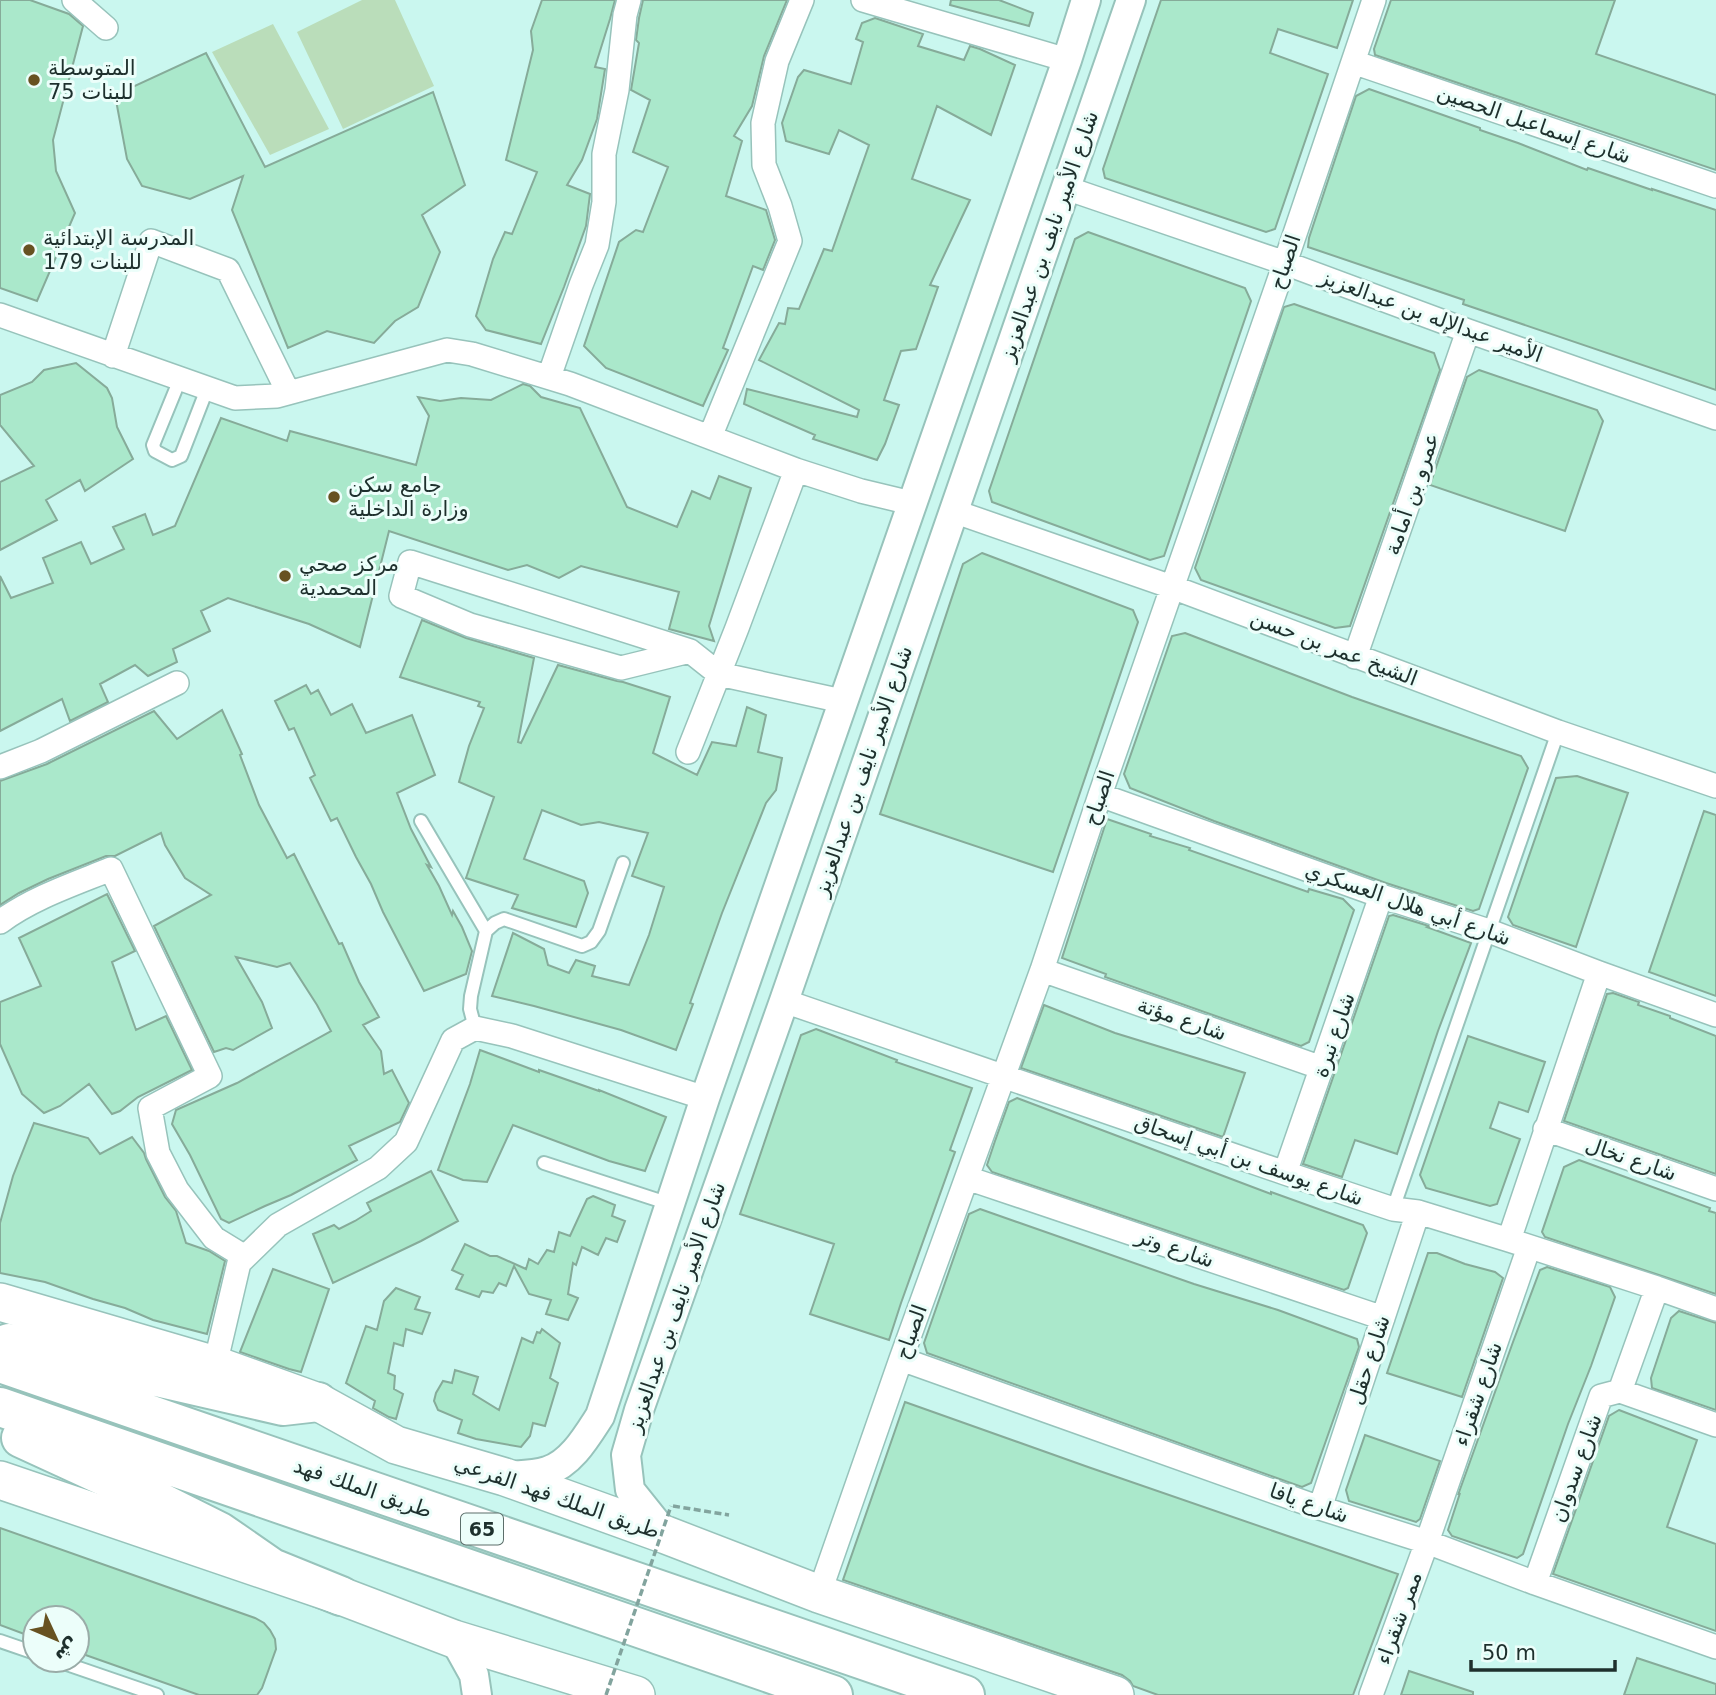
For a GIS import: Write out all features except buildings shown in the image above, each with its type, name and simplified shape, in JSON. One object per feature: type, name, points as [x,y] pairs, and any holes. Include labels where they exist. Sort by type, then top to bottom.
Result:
[{"type":"highway","points":[[0,1345],[9,1343],[284,1406],[318,1402]]},
{"type":"highway","name":"طريق الملك فهد","points":[[0,1363],[965,1695]]},
{"type":"highway","name":"طريق الملك فهد","points":[[0,1407],[832,1695]]},
{"type":"highway","points":[[0,1428],[220,1532],[272,1568],[341,1596]]},
{"type":"main road","name":"طريق الملك فهد الفرعي","points":[[0,1302],[215,1365],[318,1402],[396,1445],[668,1520],[819,1594],[1115,1695]]},
{"type":"main road","points":[[0,1480],[341,1596],[453,1639],[613,1694]]},
{"type":"street","points":[[74,0],[106,28]]},
{"type":"street","points":[[549,377],[597,245],[604,202],[604,154],[617,90],[629,0]]},
{"type":"street","points":[[710,437],[790,241],[764,165],[763,123],[777,61],[802,0]]},
{"type":"street","name":"شارع الأمير نايف بن عبدالعزيز","points":[[505,1477],[548,1471],[579,1447],[600,1416],[705,1098],[1086,0]]},
{"type":"street","name":"شارع الأمير نايف بن عبدالعزيز","points":[[668,1520],[630,1490],[626,1455],[639,1410],[784,1001],[1130,0]]},
{"type":"street","name":"الصباح","points":[[819,1594],[1041,970],[1374,0]]},
{"type":"street","points":[[871,1],[1067,60]]},
{"type":"street","name":"شارع إسماعيل الحصين","points":[[1353,62],[1716,186]]},
{"type":"street","name":"الأمير عبدالإله بن عبدالعزيز","points":[[1066,188],[1285,263],[1716,418]]},
{"type":"street","points":[[113,356],[151,241],[228,271],[288,393]]},
{"type":"street","points":[[0,315],[235,398],[277,396],[447,350],[472,354],[570,384],[796,470],[861,492],[911,503]]},
{"type":"street","name":"عمرو بن أمامة","points":[[1356,657],[1468,331]]},
{"type":"street","points":[[688,752],[796,470]]},
{"type":"street","name":"الشيخ عمر بن حسن","points":[[953,510],[1172,587],[1558,732],[1716,786]]},
{"type":"street","points":[[690,651],[621,668],[470,625],[401,596],[410,562],[690,651],[719,674],[842,701]]},
{"type":"street","points":[[0,767],[41,751],[177,683]]},
{"type":"street","name":"شارع أبي هلال العسكري","points":[[1100,795],[1381,896],[1489,931],[1716,1014]]},
{"type":"street","points":[[0,922],[10,914],[55,892],[110,869],[210,1076],[150,1108],[158,1153],[177,1190],[214,1238],[245,1257]]},
{"type":"street","name":"شارع نبرة","points":[[1285,1173],[1381,896]]},
{"type":"street","name":"شارع مؤتة","points":[[1041,970],[1322,1068]]},
{"type":"street","name":"شارع شقراء","points":[[1427,1542],[1519,1243],[1545,1129],[1599,973]]},
{"type":"street","name":"شارع يوسف بن أبي إسحاق","points":[[784,1001],[1393,1209],[1418,1212],[1519,1243],[1716,1309]]},
{"type":"street","points":[[215,1365],[239,1263],[278,1225],[378,1168],[407,1142],[453,1040],[475,1028],[512,1036],[705,1098]]},
{"type":"street","name":"شارع نخال","points":[[1545,1129],[1716,1189]]},
{"type":"street","name":"شارع وتر","points":[[967,1178],[1383,1318]]},
{"type":"street","name":"شارع حقل","points":[[1320,1507],[1418,1212]]},
{"type":"street","name":"شارع سدوان","points":[[1535,1583],[1601,1396],[1620,1391],[1657,1288]]},
{"type":"street","name":"شارع يافا","points":[[901,1359],[1320,1507],[1427,1542],[1716,1647]]},
{"type":"street","points":[[1620,1391],[1716,1424]]},
{"type":"street","points":[[600,1416],[596,1435],[604,1443],[618,1443],[626,1437],[639,1410]]},
{"type":"street","name":"ممر شقراء","points":[[1371,1695],[1427,1542]]},
{"type":"street","points":[[453,1639],[474,1675],[477,1695]]},
{"type":"lane","points":[[180,379],[153,445],[155,451],[172,460],[181,456],[207,388]]},
{"type":"lane","points":[[1393,1209],[1558,732]]},
{"type":"lane","points":[[421,821],[486,931]]},
{"type":"lane","points":[[475,1028],[470,1009],[471,996],[486,931],[504,919],[582,946],[591,942],[599,931],[623,863]]},
{"type":"lane","points":[[544,1164],[670,1204]]},
{"type":"lane","points":[[0,1642],[21,1649]]},
{"type":"lane","points":[[91,1672],[157,1695]]},
{"type":"path","points":[[613,1694],[668,1520],[729,1515]]},
{"type":"green space","points":[[362,0],[395,0],[434,86],[343,129],[297,32]]},
{"type":"green space","points":[[273,24],[329,129],[270,155],[212,52]]},
{"type":"place","name":"المتوسطة 75 للبنات","points":[[34,80]]},
{"type":"place","name":"المدرسة الإبتدائية 179 للبنات","points":[[29,250]]},
{"type":"place","name":"جامع سكن وزارة الداخلية","points":[[334,497]]},
{"type":"place","name":"مركز صحي المحمدية","points":[[285,576]]}]
